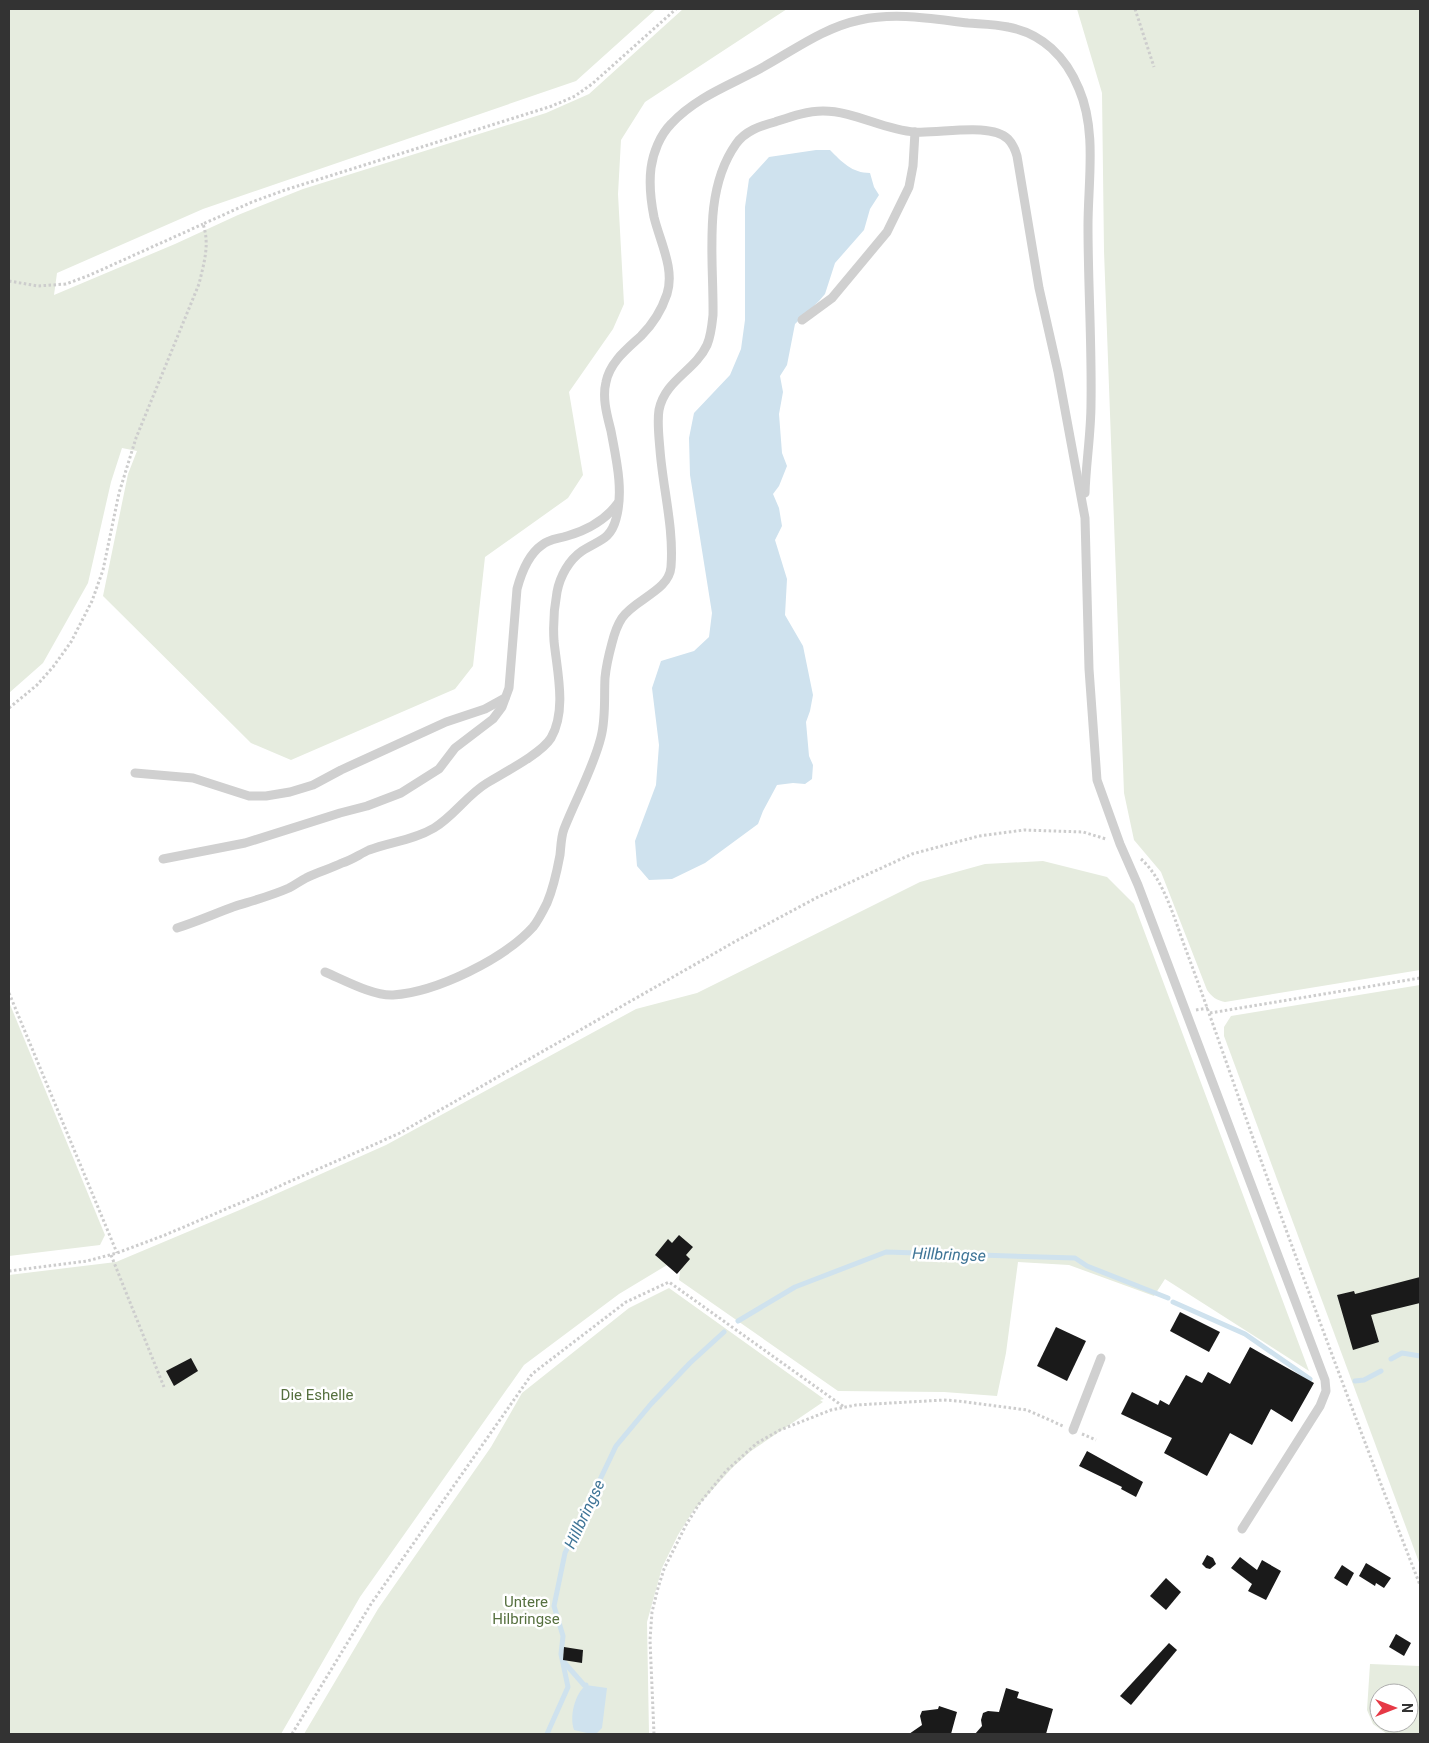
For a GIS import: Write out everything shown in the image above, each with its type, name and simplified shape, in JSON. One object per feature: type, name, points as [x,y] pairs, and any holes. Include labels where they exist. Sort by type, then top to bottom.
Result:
[{"type":"lane","points":[[177,928],[256,901],[275,892],[286,890],[307,877],[348,861],[364,852],[416,836],[432,829],[447,819],[481,786],[518,766],[530,755],[543,748],[553,735],[559,711],[559,678],[554,638],[554,610],[560,578],[576,555],[610,534],[617,517],[619,483],[606,410],[605,385],[612,367],[619,357],[651,324],[668,291],[670,280],[668,266],[653,212],[650,186],[654,154],[668,126],[698,101],[723,86],[759,70],[822,33],[858,20],[913,16],[1007,27],[1025,31],[1048,43],[1079,88],[1087,118],[1090,164],[1088,271],[1091,340],[1091,411],[1086,465],[1085,518],[1089,669],[1098,780],[1120,844],[1138,885],[1325,1380],[1326,1391],[1320,1406],[1242,1529]]},
{"type":"lane","points":[[325,972],[370,990],[392,995],[418,990],[451,980],[510,948],[534,926],[547,902],[560,857],[562,834],[571,810],[594,762],[602,734],[605,675],[612,641],[622,618],[643,598],[660,587],[667,579],[671,569],[668,505],[660,458],[659,411],[664,394],[671,384],[699,356],[706,346],[711,332],[715,192],[722,169],[737,143],[755,128],[824,111],[851,115],[890,128],[915,132],[980,130],[1007,138],[1013,145],[1017,156],[1039,288],[1058,372],[1085,518]]},
{"type":"lane","points":[[802,320],[832,298],[887,232],[899,211],[909,187],[913,166],[915,132]]},
{"type":"lane","points":[[163,859],[245,843],[340,812],[367,806],[401,793],[440,769],[455,748],[493,719],[502,707],[509,688],[517,589],[520,578],[529,562],[540,546],[547,542],[594,526],[605,517],[619,500]]},
{"type":"lane","points":[[135,773],[187,777],[249,796],[266,796],[290,792],[313,785],[438,725],[485,708],[505,698]]},
{"type":"lane","points":[[1073,1430],[1102,1358]]},
{"type":"path","points":[[9,281],[38,286],[66,284],[252,202],[536,111],[569,98],[585,90],[603,76],[676,9]]},
{"type":"path","points":[[1135,9],[1154,68]]},
{"type":"path","points":[[9,708],[37,685],[53,667],[71,642],[92,601],[102,570],[121,483],[136,438],[199,284],[206,258],[207,239],[203,224]]},
{"type":"path","points":[[9,1271],[87,1261],[111,1255],[165,1235],[398,1134],[744,937],[816,898],[912,854],[979,836],[1024,830],[1083,832],[1120,844],[1129,849],[1144,862],[1154,875],[1164,894],[1210,1013],[1258,1152],[1420,1585]]},
{"type":"path","points":[[1210,1013],[1420,978]]},
{"type":"path","points":[[9,993],[116,1253]]},
{"type":"path","points":[[111,1255],[164,1387]]},
{"type":"path","points":[[292,1734],[371,1604],[532,1374],[626,1302],[669,1282],[844,1407]]},
{"type":"path","points":[[654,1734],[650,1640],[652,1612],[664,1569],[699,1504],[726,1471],[757,1443],[802,1421],[844,1407],[944,1400],[1028,1410],[1096,1440]]},
{"type":"green space","points":[[9,9],[656,9],[576,81],[203,209],[57,273],[54,295],[238,215],[303,189],[546,113],[589,94],[683,9],[787,9],[645,102],[621,140],[618,194],[624,304],[613,329],[569,392],[583,475],[568,498],[485,557],[473,666],[455,689],[291,760],[251,743],[103,596],[128,474],[137,451],[122,448],[111,482],[88,583],[43,663],[9,693]]},
{"type":"green space","points":[[1077,9],[1420,9],[1420,970],[1225,1002],[1217,999],[1207,990],[1161,872],[1134,840],[1124,793],[1104,251],[1102,93]]},
{"type":"green space","name":"Die Eshelle","points":[[1043,861],[1107,877],[1134,904],[1309,1371],[1165,1279],[1154,1296],[1069,1265],[1018,1262],[1006,1353],[997,1396],[944,1392],[838,1391],[679,1280],[682,1256],[619,1294],[524,1365],[360,1597],[281,1734],[9,1734],[9,1275],[116,1262],[386,1145],[636,1009],[697,993],[920,882],[985,864]]},
{"type":"green space","points":[[1420,985],[1420,1565],[1224,1036],[1224,1027],[1231,1016]]},
{"type":"green space","points":[[9,1002],[105,1235],[100,1245],[9,1256]]},
{"type":"green space","name":"Untere Hilbringse","points":[[669,1288],[824,1399],[820,1400],[823,1402],[751,1451],[733,1467],[693,1511],[678,1535],[662,1568],[647,1622],[649,1734],[304,1734],[378,1609],[491,1447],[522,1393],[629,1308]]},
{"type":"green space","points":[[1370,1664],[1420,1666],[1420,1734],[1386,1733],[1419,1733],[1419,1683],[1369,1683],[1369,1715],[1367,1710]]},
{"type":"water","points":[[816,150],[830,150],[843,163],[853,169],[870,173],[874,187],[879,195],[870,209],[864,230],[835,263],[825,294],[795,324],[787,365],[780,376],[783,392],[779,414],[782,453],[787,466],[779,486],[773,494],[779,508],[782,526],[775,540],[787,579],[785,615],[803,646],[813,695],[806,722],[809,756],[813,765],[812,779],[805,784],[777,785],[758,824],[705,863],[672,879],[649,880],[637,866],[635,841],[656,785],[659,745],[652,688],[661,661],[694,651],[709,637],[712,613],[690,475],[689,438],[694,413],[730,375],[741,349],[745,320],[745,207],[749,179],[769,157]]},
{"type":"water","points":[[586,1685],[607,1688],[602,1728],[597,1733],[574,1730],[572,1718],[574,1706],[579,1694]]},
{"type":"building","points":[[679,1235],[693,1247],[686,1255],[690,1259],[677,1274],[655,1255],[668,1239],[672,1243]]},
{"type":"building","points":[[1420,1277],[1420,1303],[1371,1315],[1379,1342],[1353,1350],[1337,1295],[1354,1291],[1355,1294]]},
{"type":"building","points":[[1180,1312],[1220,1332],[1209,1352],[1170,1331]]},
{"type":"building","points":[[1056,1327],[1086,1341],[1067,1381],[1037,1366]]},
{"type":"building","points":[[1250,1347],[1314,1383],[1292,1422],[1271,1409],[1252,1445],[1230,1433],[1207,1476],[1164,1453],[1172,1438],[1121,1414],[1132,1392],[1158,1405],[1160,1400],[1169,1405],[1186,1375],[1202,1383],[1208,1372],[1230,1384]]},
{"type":"building","points":[[191,1358],[198,1371],[174,1386],[166,1371]]},
{"type":"building","points":[[1087,1451],[1143,1482],[1136,1497],[1121,1489],[1122,1487],[1079,1466]]},
{"type":"building","points":[[1207,1555],[1213,1558],[1216,1564],[1210,1569],[1202,1564]]},
{"type":"building","points":[[1240,1557],[1257,1570],[1262,1560],[1281,1571],[1266,1600],[1248,1591],[1252,1584],[1231,1568]]},
{"type":"building","points":[[1366,1563],[1391,1578],[1384,1588],[1376,1583],[1375,1586],[1359,1576]]},
{"type":"building","points":[[1342,1565],[1354,1573],[1347,1586],[1334,1578]]},
{"type":"building","points":[[1166,1578],[1181,1592],[1166,1610],[1150,1596]]},
{"type":"building","points":[[1396,1634],[1411,1643],[1404,1656],[1389,1647]]},
{"type":"building","points":[[1169,1643],[1177,1650],[1131,1705],[1120,1696]]},
{"type":"building","points":[[564,1647],[583,1650],[582,1663],[563,1660]]},
{"type":"building","points":[[1006,1688],[1019,1692],[1017,1698],[1053,1709],[1046,1734],[975,1734],[982,1726],[983,1713],[988,1711],[999,1712]]},
{"type":"building","points":[[939,1706],[957,1712],[951,1734],[909,1734],[922,1725],[920,1716],[922,1711],[938,1709]]},
{"type":"waterway","name":"Hillbringse","points":[[738,1321],[795,1287],[886,1252],[1075,1258],[1087,1266],[1168,1298]]},
{"type":"waterway","name":"Hillbringse","points":[[1173,1302],[1245,1334],[1310,1379]]},
{"type":"waterway","name":"Hillbringse","points":[[547,1734],[568,1687],[561,1654],[563,1636],[554,1606],[565,1553],[616,1446],[651,1404],[690,1363],[724,1332]]},
{"type":"waterway","name":"Hillbringse","points":[[1391,1359],[1402,1353],[1420,1356]]},
{"type":"waterway","name":"Hillbringse","points":[[1355,1381],[1364,1380],[1381,1371]]},
{"type":"waterway","points":[[563,1661],[586,1685]]}]
